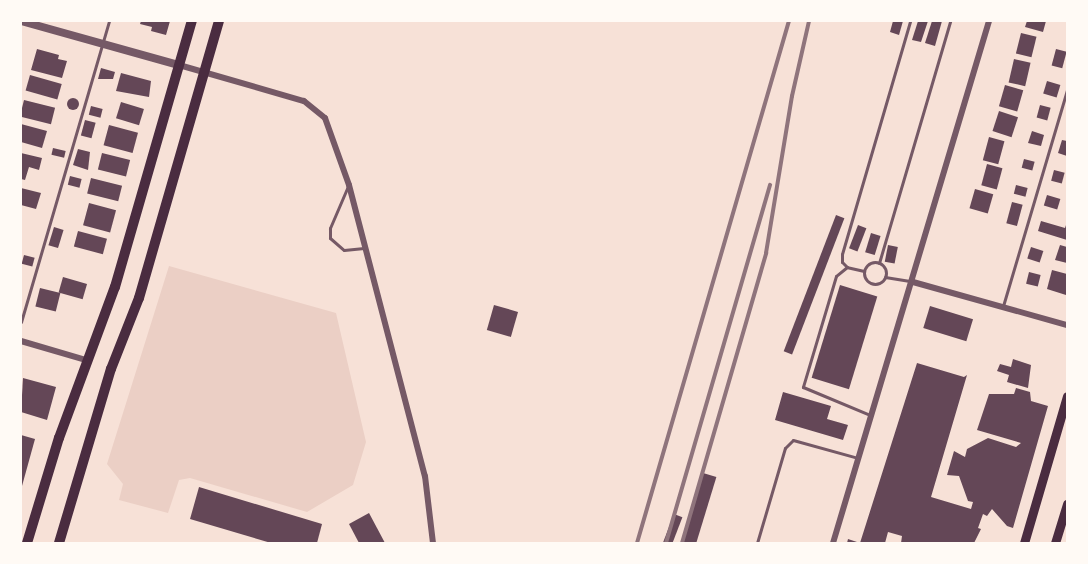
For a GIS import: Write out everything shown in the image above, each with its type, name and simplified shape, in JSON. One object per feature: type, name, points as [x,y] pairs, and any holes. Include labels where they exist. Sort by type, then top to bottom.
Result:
[{"type":"main road","points":[[27,543],[86,360],[115,287],[192,21]]},
{"type":"main road","points":[[59,543],[111,369],[139,298],[219,21]]},
{"type":"main road","points":[[1024,543],[1067,396]]},
{"type":"main road","points":[[1055,543],[1065,520],[1067,504]]},
{"type":"street","points":[[21,21],[179,65],[205,70],[304,101],[325,118],[349,184],[425,476],[433,543]]},
{"type":"street","points":[[833,543],[913,282],[988,21]]},
{"type":"street","points":[[913,282],[1067,325]]},
{"type":"street","points":[[21,341],[86,360]]},
{"type":"lane","points":[[21,322],[109,21]]},
{"type":"lane","points":[[864,271],[848,267],[842,262],[842,254],[910,21]]},
{"type":"lane","points":[[879,263],[950,21]]},
{"type":"lane","points":[[1003,306],[1067,90]]},
{"type":"lane","points":[[349,184],[330,228],[330,238],[344,250],[365,247]]},
{"type":"lane","points":[[879,263],[884,267],[885,277],[879,284],[872,284],[865,280],[864,271],[868,264],[879,263]]},
{"type":"lane","points":[[848,267],[836,276],[803,387],[871,415]]},
{"type":"lane","points":[[885,277],[913,282]]},
{"type":"lane","points":[[757,543],[785,448],[793,440],[858,458]]},
{"type":"shaded area","points":[[169,266],[336,313],[366,442],[353,485],[307,512],[190,478],[179,480],[168,513],[119,500],[123,484],[107,464]]},
{"type":"building","points":[[141,21],[170,21],[166,35],[151,31],[152,27],[140,24]]},
{"type":"building","points":[[893,21],[903,21],[899,35],[890,32]]},
{"type":"building","points":[[918,21],[928,21],[921,42],[912,40]]},
{"type":"building","points":[[932,21],[942,21],[935,46],[925,43]]},
{"type":"building","points":[[1027,21],[1046,21],[1043,32],[1025,27]]},
{"type":"building","points":[[1021,33],[1037,37],[1031,57],[1016,53]]},
{"type":"building","points":[[37,49],[59,55],[58,59],[67,61],[62,78],[31,70]]},
{"type":"building","points":[[1056,49],[1067,52],[1062,68],[1052,65]]},
{"type":"building","points":[[1014,59],[1031,63],[1025,86],[1009,82]]},
{"type":"building","points":[[101,68],[115,72],[113,79],[98,79]]},
{"type":"building","points":[[121,73],[151,81],[149,97],[116,91]]},
{"type":"building","points":[[30,75],[62,84],[57,99],[26,90]]},
{"type":"building","points":[[1047,81],[1060,85],[1057,98],[1043,93]]},
{"type":"building","points":[[1005,85],[1023,90],[1017,111],[999,106]]},
{"type":"building","points":[[75,98],[79,104],[75,110],[71,110],[67,102]]},
{"type":"building","points":[[24,100],[55,108],[51,124],[21,117]]},
{"type":"building","points":[[121,102],[144,109],[139,125],[116,118]]},
{"type":"building","points":[[1040,105],[1051,108],[1047,120],[1037,118]]},
{"type":"building","points":[[91,106],[103,109],[100,118],[89,115]]},
{"type":"building","points":[[999,111],[1018,117],[1012,137],[993,131]]},
{"type":"building","points":[[85,120],[96,123],[91,138],[81,135]]},
{"type":"building","points":[[21,124],[47,131],[42,148],[21,142]]},
{"type":"building","points":[[109,125],[138,133],[133,153],[104,145]]},
{"type":"building","points":[[1032,131],[1044,135],[1041,146],[1028,143]]},
{"type":"building","points":[[989,137],[1004,141],[998,164],[983,160]]},
{"type":"building","points":[[1062,140],[1067,141],[1067,156],[1058,153]]},
{"type":"building","points":[[53,148],[66,151],[64,158],[51,155]]},
{"type":"building","points":[[78,149],[90,152],[88,170],[73,165]]},
{"type":"building","points":[[21,153],[42,158],[39,170],[29,167],[25,180],[21,179]]},
{"type":"building","points":[[102,153],[130,160],[126,177],[98,169]]},
{"type":"building","points":[[1024,159],[1035,162],[1032,171],[1022,168]]},
{"type":"building","points":[[987,164],[1002,168],[997,189],[981,185]]},
{"type":"building","points":[[1054,170],[1065,173],[1062,183],[1051,181]]},
{"type":"building","points":[[70,176],[82,179],[79,188],[68,185]]},
{"type":"building","points":[[91,178],[122,186],[118,201],[87,194]]},
{"type":"building","points":[[1016,185],[1028,188],[1025,197],[1014,194]]},
{"type":"building","points":[[21,188],[41,193],[36,209],[21,205]]},
{"type":"building","points":[[975,189],[993,194],[988,213],[969,208]]},
{"type":"building","points":[[1047,195],[1060,199],[1057,210],[1044,206]]},
{"type":"building","points":[[1012,202],[1023,205],[1017,226],[1006,223]]},
{"type":"building","points":[[89,203],[116,210],[110,232],[83,225]]},
{"type":"building","points":[[836,215],[844,218],[792,355],[784,351]]},
{"type":"building","points":[[1041,221],[1065,228],[1067,222],[1067,240],[1038,231]]},
{"type":"building","points":[[858,225],[866,228],[857,252],[849,248]]},
{"type":"building","points":[[54,227],[64,230],[58,248],[48,245]]},
{"type":"building","points":[[78,231],[107,239],[103,254],[74,246]]},
{"type":"building","points":[[871,233],[881,236],[875,255],[865,252]]},
{"type":"building","points":[[888,245],[898,247],[895,264],[885,262]]},
{"type":"building","points":[[1060,245],[1067,247],[1067,263],[1055,260]]},
{"type":"building","points":[[1031,247],[1043,251],[1040,262],[1027,258]]},
{"type":"building","points":[[24,255],[35,258],[32,267],[22,264]]},
{"type":"building","points":[[1052,270],[1067,274],[1066,295],[1047,289]]},
{"type":"building","points":[[1029,272],[1041,275],[1038,287],[1026,284]]},
{"type":"building","points":[[63,277],[87,284],[83,299],[59,292]]},
{"type":"building","points":[[840,285],[877,296],[849,389],[812,378]]},
{"type":"building","points":[[40,288],[60,293],[56,312],[35,306]]},
{"type":"building","points":[[494,305],[518,312],[511,337],[487,330]]},
{"type":"building","points":[[930,306],[973,319],[966,341],[923,328]]},
{"type":"building","points":[[1013,359],[1031,365],[1028,388],[1007,382],[1009,375],[997,371],[1000,364],[1011,367]]},
{"type":"building","points":[[917,363],[964,377],[967,375],[931,497],[971,509],[973,502],[968,501],[959,476],[947,475],[954,451],[965,457],[967,449],[988,438],[1016,447],[1021,443],[977,430],[989,394],[1014,394],[1016,388],[1030,392],[1031,401],[1048,406],[1013,528],[1007,526],[992,509],[987,516],[983,514],[978,528],[981,529],[974,543],[901,543],[902,536],[888,532],[885,543],[860,543]]},
{"type":"building","points":[[23,378],[56,387],[47,420],[21,412]]},
{"type":"building","points":[[783,392],[831,406],[827,419],[848,425],[843,440],[775,420]]},
{"type":"building","points":[[21,435],[35,439],[22,486],[21,486]]},
{"type":"building","points":[[703,473],[716,477],[696,543],[682,543]]},
{"type":"building","points":[[199,487],[322,524],[317,543],[271,543],[190,519]]},
{"type":"building","points":[[369,513],[385,543],[359,543],[349,524]]},
{"type":"building","points":[[674,514],[682,517],[673,543],[663,542]]},
{"type":"building","points":[[848,539],[860,543],[847,543]]},
{"type":"railway","points":[[637,543],[789,21]]},
{"type":"railway","points":[[682,543],[766,253],[792,96],[809,21]]},
{"type":"railway","points":[[666,543],[770,185]]}]
